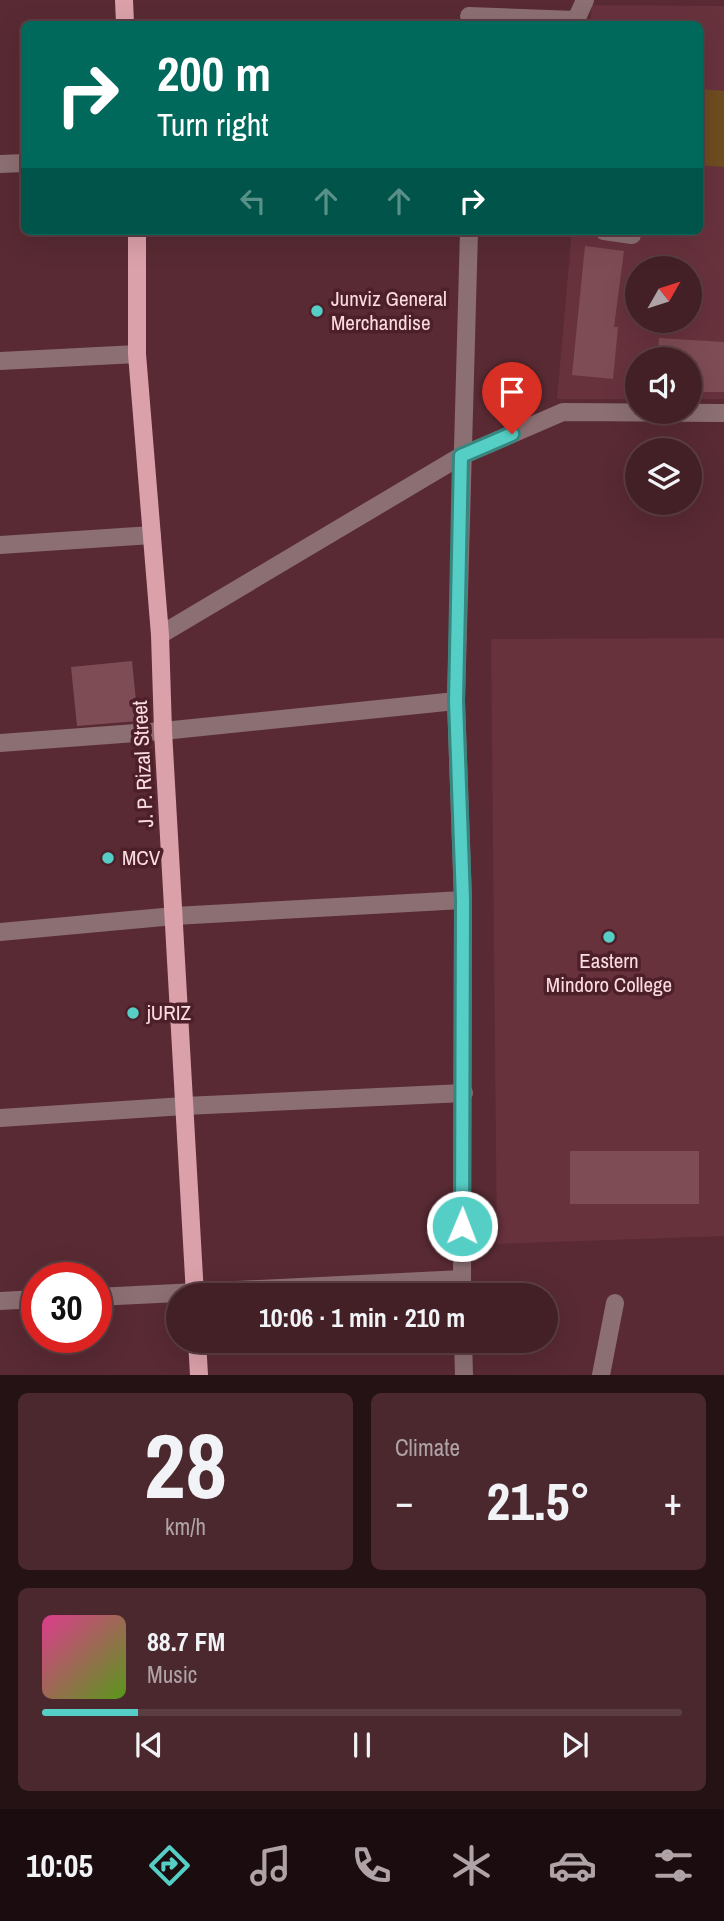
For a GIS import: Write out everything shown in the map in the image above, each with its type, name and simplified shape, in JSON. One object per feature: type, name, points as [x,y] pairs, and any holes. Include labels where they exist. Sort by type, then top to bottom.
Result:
[{"type":"main road","points":[[124,0],[125,21]]},
{"type":"main road","name":"J. P. Rizal Street","points":[[137,235],[138,354],[160,635],[194,1283]]},
{"type":"main road","points":[[198,1353],[200,1375]]},
{"type":"street","points":[[576,21],[585,0]]},
{"type":"street","points":[[469,14],[563,21]]},
{"type":"street","points":[[0,164],[21,163]]},
{"type":"street","points":[[462,1283],[463,900],[456,701],[468,235]]},
{"type":"street","points":[[0,361],[138,354]]},
{"type":"street","points":[[160,635],[461,456],[562,412],[724,413]]},
{"type":"street","points":[[0,545],[152,535]]},
{"type":"street","points":[[0,743],[163,731],[456,701]]},
{"type":"street","points":[[0,932],[174,916],[463,900]]},
{"type":"street","points":[[0,1118],[464,1093]]},
{"type":"street","points":[[112,1297],[166,1295]]},
{"type":"street","points":[[0,1301],[21,1300]]},
{"type":"street","points":[[601,1375],[615,1303]]},
{"type":"street","points":[[463,1353],[464,1375]]},
{"type":"shaded area","points":[[592,5],[724,6],[724,399],[702,399],[702,347],[625,347],[625,399],[557,399],[572,235],[703,235],[703,21],[590,21]]},
{"type":"shaded area","points":[[703,89],[724,91],[724,167],[703,165]]},
{"type":"shaded area","name":"Eastern Mindoro College","points":[[724,638],[724,1236],[497,1244],[491,639]]},
{"type":"building","points":[[585,246],[624,251],[614,327],[618,327],[613,379],[572,375]]},
{"type":"building","points":[[659,338],[724,342],[724,392],[702,392],[702,347],[659,347]]},
{"type":"building","points":[[132,661],[138,721],[77,726],[71,667]]},
{"type":"building","points":[[570,1151],[699,1151],[699,1204],[570,1204]]},
{"type":"place","name":"Junviz General Merchandise","points":[[317,311]]},
{"type":"place","name":"MCV","points":[[108,858]]},
{"type":"place","name":"Eastern Mindoro College","points":[[609,937]]},
{"type":"place","name":"jURIZ","points":[[133,1013]]},
{"type":"route","points":[[462,1226],[463,900],[456,701],[461,456],[512,434]]}]
